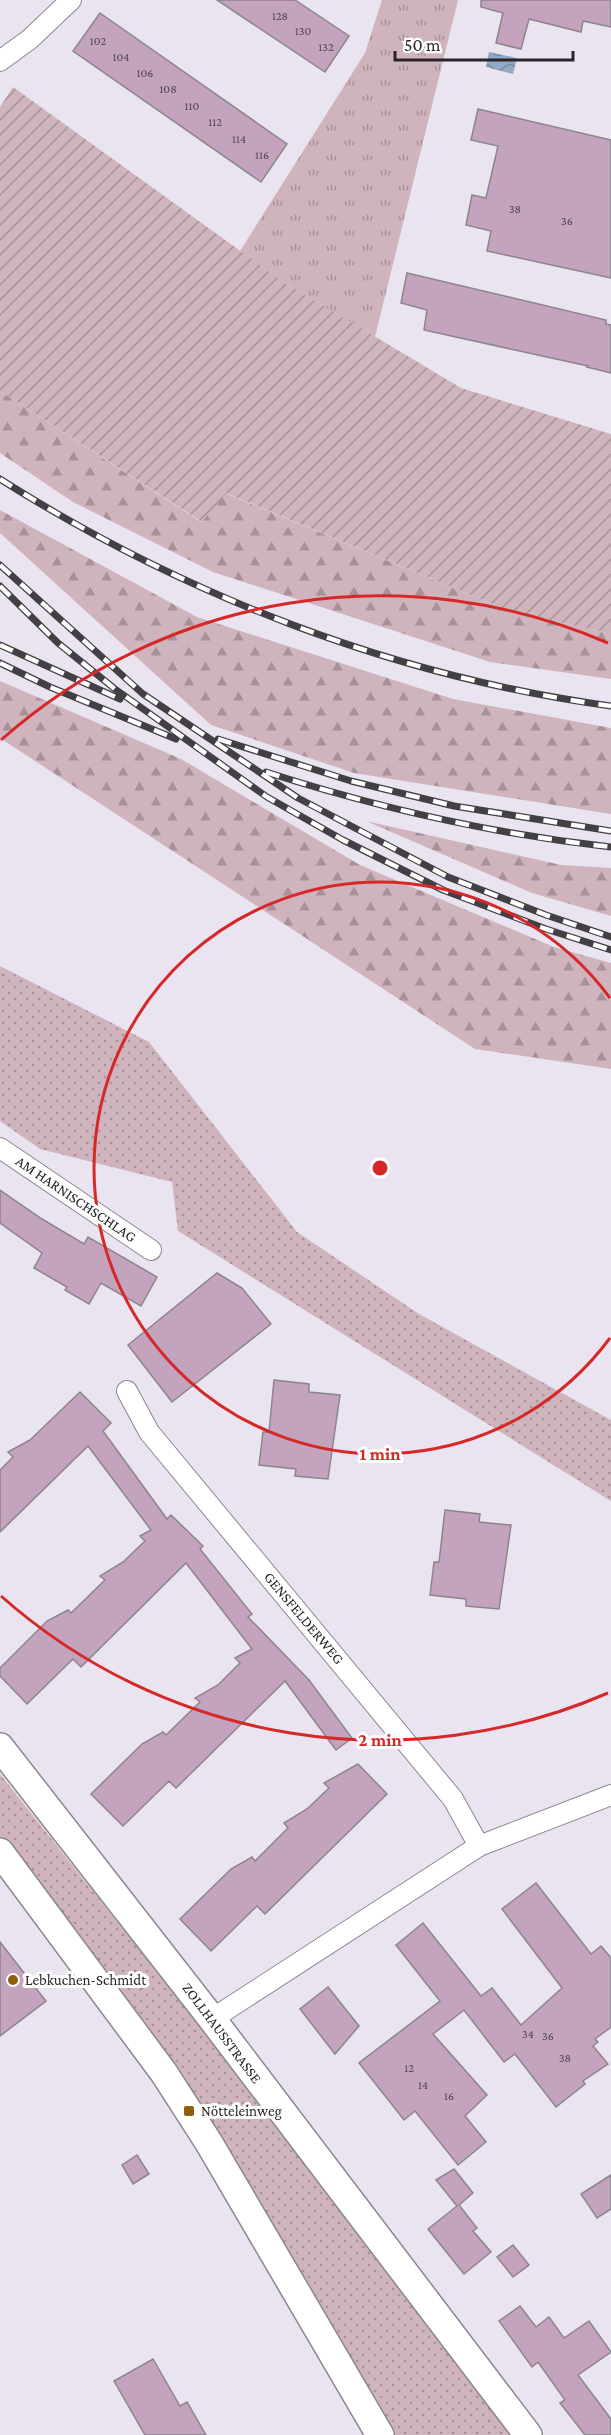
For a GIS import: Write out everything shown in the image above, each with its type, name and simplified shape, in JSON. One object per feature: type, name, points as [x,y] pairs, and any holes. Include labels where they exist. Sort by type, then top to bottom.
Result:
[{"type":"main road","name":"ZOLLHAUSSTRASSE","points":[[0,1747],[212,2019],[528,2435]]},
{"type":"main road","points":[[0,1852],[164,2073],[218,2158],[380,2435]]},
{"type":"street","points":[[0,61],[30,39],[71,0]]},
{"type":"street","name":"AM HARNISCHSCHLAG","points":[[0,1148],[152,1250]]},
{"type":"street","name":"GENSFELDERWEG","points":[[127,1391],[149,1432],[453,1798],[479,1846]]},
{"type":"street","points":[[212,2019],[479,1846],[611,1795]]},
{"type":"green space","points":[[382,0],[458,0],[375,337],[282,281],[240,251],[365,53]]},
{"type":"green space","points":[[13,87],[282,281],[461,388],[611,434],[611,634],[504,609],[226,493],[202,522],[0,391],[0,107]]},
{"type":"green space","points":[[0,391],[201,522],[225,493],[504,609],[611,634],[611,679],[490,662],[213,572],[73,502],[0,453]]},
{"type":"green space","points":[[0,510],[197,617],[453,699],[611,728],[611,814],[354,773],[211,725],[0,533]]},
{"type":"green space","points":[[0,681],[181,759],[360,865],[554,947],[611,963],[611,1069],[475,1049],[0,738]]},
{"type":"green space","points":[[366,821],[561,865],[611,868],[611,916],[532,893]]},
{"type":"green space","points":[[0,966],[149,1042],[297,1232],[419,1314],[611,1420],[611,1501],[178,1231],[172,1182],[40,1149],[0,1121]]},
{"type":"green space","points":[[0,1774],[126,1933],[208,2030],[515,2435],[382,2435],[0,1841]]},
{"type":"water","points":[[489,52],[517,58],[513,74],[486,67]]},
{"type":"building","points":[[217,0],[295,0],[349,36],[325,72]]},
{"type":"building","points":[[481,0],[611,0],[611,27],[583,21],[581,32],[529,19],[521,49],[496,43],[503,13],[481,7]]},
{"type":"building","points":[[100,13],[287,144],[261,182],[73,51]]},
{"type":"building","points":[[478,109],[611,140],[611,278],[487,251],[491,231],[466,225],[472,195],[486,198],[498,146],[471,140]]},
{"type":"building","points":[[407,273],[606,320],[606,324],[611,325],[611,373],[424,330],[427,310],[401,303]]},
{"type":"building","points":[[0,1190],[84,1244],[88,1237],[157,1277],[141,1306],[101,1283],[89,1304],[65,1290],[67,1287],[34,1268],[42,1253],[0,1223]]},
{"type":"building","points":[[217,1273],[242,1288],[271,1324],[172,1402],[128,1345]]},
{"type":"building","points":[[274,1380],[309,1384],[309,1392],[340,1395],[328,1479],[295,1476],[296,1469],[259,1465],[263,1432],[269,1432]]},
{"type":"building","points":[[80,1392],[111,1423],[103,1431],[167,1519],[171,1515],[203,1546],[200,1549],[252,1614],[248,1617],[309,1680],[352,1738],[336,1750],[285,1681],[176,1788],[169,1781],[123,1826],[91,1794],[142,1744],[163,1732],[166,1735],[200,1702],[195,1698],[218,1685],[240,1663],[235,1658],[252,1649],[186,1563],[81,1667],[73,1659],[27,1704],[0,1676],[0,1668],[47,1621],[68,1610],[71,1613],[105,1580],[100,1576],[123,1562],[145,1541],[140,1536],[151,1530],[88,1446],[0,1532],[0,1470],[13,1457],[8,1452],[30,1440]]},
{"type":"building","points":[[445,1510],[480,1514],[479,1522],[511,1525],[499,1609],[466,1606],[466,1599],[430,1595],[434,1562],[439,1562]]},
{"type":"building","points":[[358,1764],[387,1794],[265,1914],[257,1906],[211,1951],[180,1919],[231,1869],[252,1857],[255,1861],[288,1828],[284,1823],[307,1809],[329,1788],[324,1783]]},
{"type":"building","points":[[536,1883],[591,1954],[601,1946],[611,1958],[611,2027],[595,2039],[598,2042],[593,2046],[608,2064],[583,2081],[585,2084],[556,2107],[515,2054],[504,2062],[464,2010],[433,2034],[487,2095],[465,2116],[486,2142],[458,2165],[415,2111],[404,2120],[359,2063],[440,2001],[396,1945],[423,1923],[481,1996],[492,1988],[521,2025],[562,1988],[502,1909]]},
{"type":"building","points":[[0,1942],[46,2001],[0,2036]]},
{"type":"building","points":[[328,1987],[359,2026],[335,2054],[300,2009]]},
{"type":"building","points":[[137,2155],[149,2174],[133,2184],[122,2165]]},
{"type":"building","points":[[454,2169],[473,2193],[459,2205],[477,2228],[473,2231],[491,2252],[464,2274],[428,2229],[457,2206],[436,2180]]},
{"type":"building","points":[[611,2175],[611,2209],[597,2218],[581,2194]]},
{"type":"building","points":[[513,2245],[529,2265],[513,2277],[497,2257]]},
{"type":"building","points":[[520,2306],[536,2327],[549,2317],[564,2338],[589,2321],[611,2352],[578,2375],[611,2419],[611,2435],[585,2435],[560,2403],[565,2400],[538,2362],[532,2367],[499,2321]]},
{"type":"building","points":[[153,2359],[180,2406],[187,2402],[206,2435],[145,2435],[114,2381]]},
{"type":"railway","points":[[0,479],[70,521],[142,559],[217,594],[293,625],[371,652],[450,675],[530,693],[611,706]]},
{"type":"railway","points":[[0,565],[143,694],[298,798],[448,877],[546,915],[611,937]]},
{"type":"railway","points":[[0,586],[58,643],[115,689],[267,797],[343,840],[443,890],[546,929],[611,950]]},
{"type":"railway","points":[[0,645],[120,699]]},
{"type":"railway","points":[[0,663],[50,687],[176,739]]},
{"type":"railway","points":[[218,739],[351,781],[454,806],[611,831]]},
{"type":"railway","points":[[266,772],[351,797],[437,818],[523,835],[611,847]]},
{"type":"place","name":"Lebkuchen-Schmidt","points":[[13,1980]]},
{"type":"place","name":"Nötteleinweg","points":[[189,2111]]}]
